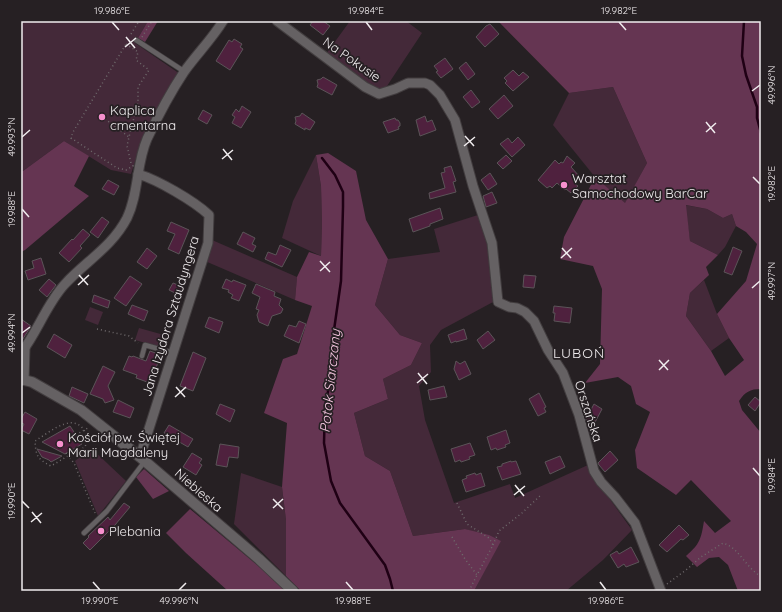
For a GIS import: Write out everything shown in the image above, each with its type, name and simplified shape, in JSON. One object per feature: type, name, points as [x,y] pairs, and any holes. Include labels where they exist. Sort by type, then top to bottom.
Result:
[{"type":"street","points":[[23,380],[23,351],[64,284],[105,248],[127,218],[134,198],[141,157],[147,140],[162,110],[185,72],[222,21]]},
{"type":"street","name":"Na Pokusie","points":[[277,21],[365,87],[379,94],[395,89]]},
{"type":"street","name":"Orszańska","points":[[395,89],[408,83],[425,83],[430,85],[440,95],[455,120],[473,186],[492,244],[498,302],[525,312],[534,321],[548,350],[563,374],[579,415],[594,471],[600,482],[615,497],[635,522],[661,590]]},
{"type":"street","name":"Jana Izydora Sztaudyngera","points":[[138,174],[149,178],[201,207],[209,216],[208,243],[173,353],[143,459]]},
{"type":"street","name":"Niebieska","points":[[23,380],[46,390],[81,410],[143,459],[259,559],[293,591]]},
{"type":"lane","points":[[138,41],[185,72]]},
{"type":"lane","points":[[142,356],[146,345],[173,353]]},
{"type":"lane","points":[[84,533],[107,511],[143,459]]},
{"type":"path","points":[[126,44],[138,52],[136,60],[149,70],[138,87],[138,102],[127,146],[133,166],[126,170],[117,168],[71,138],[73,132],[139,21]]},
{"type":"path","points":[[130,36],[138,41],[152,21]]},
{"type":"path","points":[[105,119],[129,137]]},
{"type":"path","points":[[97,329],[129,336],[136,342]]},
{"type":"path","points":[[67,422],[78,423],[85,430],[88,438],[85,447],[51,466],[40,460],[36,453],[35,440],[53,432],[67,422]]},
{"type":"path","points":[[76,435],[85,430]]},
{"type":"path","points":[[66,453],[74,463],[98,520]]},
{"type":"path","points":[[469,591],[499,531],[522,513],[541,495]]},
{"type":"path","points":[[456,501],[467,524],[489,538],[493,545]]},
{"type":"path","points":[[452,537],[465,559],[477,575]]},
{"type":"path","points":[[661,590],[701,557],[723,543],[735,550],[756,573],[761,576]]},
{"type":"shaded area","points":[[21,21],[148,21],[135,43],[180,74],[141,143],[131,174],[111,170],[64,141],[23,171],[21,170]]},
{"type":"shaded area","points":[[148,21],[158,21],[145,42],[138,38]]},
{"type":"shaded area","points":[[350,21],[406,21],[422,33],[387,86],[380,89],[371,87],[358,79],[326,54]]},
{"type":"shaded area","points":[[498,21],[761,21],[761,389],[748,392],[743,395],[739,401],[742,410],[761,433],[761,591],[738,591],[728,565],[719,557],[709,558],[697,567],[686,556],[699,541],[704,521],[715,533],[731,521],[691,480],[676,495],[637,468],[635,450],[650,412],[636,404],[631,386],[618,377],[585,383],[600,364],[602,289],[593,266],[560,259],[564,237],[595,177],[625,203],[647,163],[613,87],[569,93]],"holes":[[[686,205],[707,209],[723,218],[732,214],[736,226],[746,232],[757,244],[746,281],[717,314],[729,338],[744,360],[725,376],[711,351],[686,316],[690,293],[709,275],[706,267],[718,255],[690,241]]]},
{"type":"shaded area","points":[[613,87],[647,163],[625,204],[595,177],[553,125],[569,93]]},
{"type":"shaded area","points":[[64,141],[89,156],[74,186],[89,196],[21,252],[21,170],[23,171]]},
{"type":"shaded area","points":[[328,153],[356,171],[366,220],[388,259],[375,305],[400,335],[422,343],[411,365],[383,379],[388,399],[354,413],[365,456],[390,471],[413,536],[465,529],[489,535],[501,541],[474,591],[301,591],[286,576],[286,520],[282,487],[287,423],[264,413],[283,359],[297,354],[312,306],[295,300],[297,277],[309,252],[321,256],[321,186],[316,155]]},
{"type":"shaded area","points":[[316,155],[321,186],[321,256],[282,238],[293,201]]},
{"type":"shaded area","points":[[685,205],[707,209],[723,218],[732,214],[736,226],[725,247],[718,255],[690,241]]},
{"type":"shaded area","points":[[481,214],[489,248],[493,302],[441,330],[430,345],[431,372],[419,386],[425,420],[454,503],[510,484],[515,498],[588,465],[599,484],[632,530],[603,560],[566,591],[474,591],[500,541],[465,529],[413,536],[390,471],[365,456],[354,413],[388,399],[383,379],[411,365],[422,343],[400,335],[375,305],[388,259],[440,252],[434,229]]},
{"type":"shaded area","points":[[212,240],[297,277],[295,300],[205,261]]},
{"type":"shaded area","points":[[704,280],[717,314],[729,338],[711,351],[686,316],[690,293]]},
{"type":"shaded area","points":[[90,307],[103,312],[98,325],[85,320]]},
{"type":"shaded area","points":[[139,328],[164,335],[160,347],[135,340]]},
{"type":"shaded area","points":[[91,448],[126,481],[98,516],[75,461]]},
{"type":"shaded area","points":[[144,469],[169,491],[153,499],[136,477]]},
{"type":"shaded area","points":[[241,473],[282,487],[286,520],[286,576],[234,524]]},
{"type":"shaded area","points":[[190,509],[287,591],[228,591],[166,533]]},
{"type":"building","points":[[313,21],[323,21],[330,26],[323,35],[310,25]]},
{"type":"building","points":[[490,24],[499,34],[485,47],[476,37],[486,26]]},
{"type":"building","points":[[234,39],[242,44],[240,47],[243,49],[230,70],[216,61],[229,40],[232,42]]},
{"type":"building","points":[[445,58],[453,69],[441,78],[436,72],[438,71],[434,66]]},
{"type":"building","points":[[466,62],[475,74],[468,80],[459,68]]},
{"type":"building","points":[[513,70],[519,76],[523,72],[529,77],[513,91],[505,83],[507,81],[504,78]]},
{"type":"building","points":[[323,77],[337,85],[332,95],[317,87],[317,80]]},
{"type":"building","points":[[471,90],[480,102],[472,108],[463,97]]},
{"type":"building","points":[[504,95],[513,106],[498,119],[489,109]]},
{"type":"building","points":[[242,106],[251,112],[241,128],[232,123],[235,117],[232,115],[236,109],[239,112]]},
{"type":"building","points":[[203,110],[212,115],[207,124],[198,119]]},
{"type":"building","points":[[302,113],[315,122],[310,130],[305,128],[305,130],[295,124],[295,117],[300,116]]},
{"type":"building","points":[[425,116],[427,122],[432,120],[436,130],[420,136],[416,120]]},
{"type":"building","points":[[395,118],[400,123],[400,126],[398,127],[399,129],[388,133],[383,122]]},
{"type":"building","points":[[518,137],[525,145],[512,157],[500,144],[508,138],[512,143]]},
{"type":"building","points":[[506,155],[512,161],[503,169],[497,163]]},
{"type":"building","points":[[567,156],[575,163],[571,167],[580,177],[574,183],[578,186],[571,193],[557,183],[552,188],[550,186],[547,188],[538,180],[555,160],[559,164],[561,162],[563,163]]},
{"type":"building","points":[[451,166],[456,181],[453,182],[456,192],[430,199],[429,193],[445,188],[441,173],[445,172],[444,168]]},
{"type":"building","points":[[490,173],[497,184],[488,190],[481,180]]},
{"type":"building","points":[[108,180],[119,186],[114,195],[102,189]]},
{"type":"building","points":[[492,192],[497,203],[486,207],[483,196]]},
{"type":"building","points":[[440,208],[443,219],[430,224],[430,226],[413,232],[409,219]]},
{"type":"building","points":[[102,217],[109,222],[98,238],[90,232]]},
{"type":"building","points":[[171,222],[189,230],[179,254],[168,249],[175,234],[167,231]]},
{"type":"building","points":[[83,229],[90,235],[80,246],[82,248],[69,262],[59,253]]},
{"type":"building","points":[[243,232],[255,238],[252,244],[256,246],[253,252],[237,244]]},
{"type":"building","points":[[280,245],[291,250],[282,267],[265,259],[268,252],[276,255]]},
{"type":"building","points":[[733,247],[742,251],[732,275],[724,272]]},
{"type":"building","points":[[147,248],[157,256],[147,269],[137,262]]},
{"type":"building","points":[[41,258],[46,274],[28,280],[25,271],[34,268],[32,261]]},
{"type":"building","points":[[524,275],[536,276],[534,288],[523,287]]},
{"type":"building","points":[[130,276],[142,284],[126,306],[114,298]]},
{"type":"building","points":[[49,279],[56,285],[47,297],[39,290]]},
{"type":"building","points":[[226,279],[246,285],[239,301],[231,298],[233,295],[228,292],[229,290],[222,288]]},
{"type":"building","points":[[173,283],[183,287],[179,295],[169,290]]},
{"type":"building","points":[[256,284],[275,292],[274,296],[281,299],[279,305],[283,309],[281,313],[272,316],[268,326],[259,322],[257,315],[259,310],[256,309],[260,297],[252,293]]},
{"type":"building","points":[[94,295],[110,301],[108,308],[92,302]]},
{"type":"building","points":[[132,305],[148,311],[144,321],[128,314]]},
{"type":"building","points":[[554,306],[572,308],[570,323],[554,321]]},
{"type":"building","points":[[209,317],[223,322],[219,333],[205,327]]},
{"type":"building","points":[[21,319],[31,326],[21,342]]},
{"type":"building","points":[[299,321],[306,324],[299,343],[284,336],[289,325],[296,327]]},
{"type":"building","points":[[464,329],[467,339],[451,343],[448,335]]},
{"type":"building","points":[[488,331],[495,340],[483,349],[477,340]]},
{"type":"building","points":[[54,334],[72,345],[65,358],[47,347]]},
{"type":"building","points":[[150,351],[161,355],[150,383],[136,378],[137,375],[123,370],[129,356],[146,361]]},
{"type":"building","points":[[193,352],[206,358],[193,391],[180,386]]},
{"type":"building","points":[[456,361],[460,364],[465,361],[471,374],[459,380],[454,369]]},
{"type":"building","points":[[103,366],[115,372],[108,386],[114,400],[105,403],[103,399],[90,394]]},
{"type":"building","points":[[444,386],[447,397],[430,400],[428,390]]},
{"type":"building","points":[[72,387],[88,394],[84,403],[69,396]]},
{"type":"building","points":[[539,393],[546,407],[544,408],[546,412],[538,416],[529,399]]},
{"type":"building","points":[[755,397],[761,402],[755,411],[748,405]]},
{"type":"building","points":[[118,400],[134,408],[130,418],[113,412]]},
{"type":"building","points":[[220,404],[235,410],[230,422],[216,414]]},
{"type":"building","points":[[594,404],[602,409],[592,428],[588,426],[586,419]]},
{"type":"building","points":[[25,412],[37,419],[29,434],[21,430],[24,424],[21,423],[21,419]]},
{"type":"building","points":[[169,425],[193,439],[188,447],[164,433]]},
{"type":"building","name":"Kościół pw. Świętej Marii Magdaleny","points":[[70,426],[82,444],[65,454],[42,442]]},
{"type":"building","points":[[506,430],[510,443],[505,445],[506,447],[491,450],[487,437]]},
{"type":"building","points":[[470,443],[475,455],[469,457],[470,459],[455,462],[451,449]]},
{"type":"building","points":[[220,444],[239,447],[238,458],[229,457],[227,467],[216,465]]},
{"type":"building","points":[[37,449],[62,456],[51,462],[42,457]]},
{"type":"building","points":[[610,451],[618,460],[605,472],[598,463]]},
{"type":"building","points":[[192,453],[202,459],[199,463],[202,465],[196,475],[183,467]]},
{"type":"building","points":[[560,456],[565,467],[550,474],[545,462]]},
{"type":"building","points":[[511,461],[516,461],[521,474],[502,480],[497,467]]},
{"type":"building","points":[[475,473],[476,475],[481,473],[485,486],[466,492],[462,480],[467,478],[466,476]]},
{"type":"building","points":[[124,503],[130,507],[115,525],[90,550],[83,543],[89,537],[88,536],[108,517],[110,520]]},
{"type":"building","points":[[679,525],[689,535],[683,540],[681,539],[667,552],[659,545]]},
{"type":"building","points":[[631,547],[639,562],[626,567],[624,564],[618,568],[610,555],[617,551],[619,554]]},
{"type":"waterway","points":[[744,21],[742,56],[746,75],[757,107],[757,118],[761,133]]},
{"type":"waterway","name":"Potok Siarczany","points":[[322,158],[335,175],[343,192],[341,281],[333,337],[331,377],[325,406],[324,443],[331,481],[340,503],[385,565],[393,591]]},
{"type":"place","name":"Kaplica cmentarna","points":[[102,117]]},
{"type":"place","name":"Warsztat Samochodowy BarCar","points":[[564,185]]},
{"type":"place","name":"Kościół pw. Świętej Marii Magdaleny","points":[[60,444]]},
{"type":"place","name":"Plebania","points":[[101,531]]},
{"type":"district","name":"LUBOŃ","points":[[579,353]]}]
